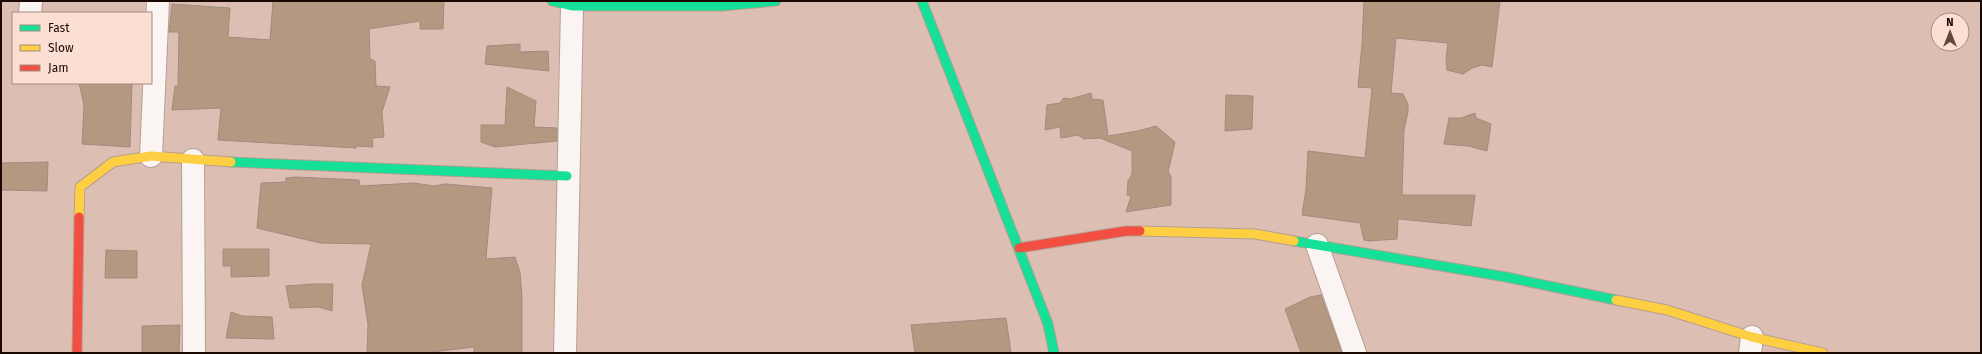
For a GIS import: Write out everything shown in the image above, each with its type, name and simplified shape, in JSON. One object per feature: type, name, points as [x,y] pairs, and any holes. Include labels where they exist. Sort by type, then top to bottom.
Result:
[{"type":"street","points":[[30,12],[31,1]]},
{"type":"street","points":[[151,156],[158,1]]},
{"type":"street","points":[[565,353],[567,176],[562,4],[722,6],[776,1]]},
{"type":"street","points":[[922,1],[1048,324],[1054,353]]},
{"type":"street","points":[[77,353],[80,187],[113,162],[151,156],[193,160],[567,176]]},
{"type":"street","points":[[193,160],[194,353]]},
{"type":"street","points":[[1019,248],[1126,231],[1255,234],[1506,277],[1667,310],[1751,345],[1823,353]]},
{"type":"street","points":[[1317,245],[1355,353]]},
{"type":"building","points":[[273,1],[444,1],[443,29],[420,29],[420,21],[369,29],[370,59],[375,61],[376,86],[390,87],[382,112],[384,137],[372,138],[373,147],[356,146],[356,148],[218,140],[221,108],[172,110],[175,86],[178,86],[179,32],[169,32],[172,4],[230,8],[228,37],[270,40]]},
{"type":"building","points":[[1364,1],[1500,1],[1492,67],[1482,65],[1472,68],[1463,74],[1447,70],[1446,59],[1448,43],[1396,38],[1391,93],[1403,94],[1408,104],[1408,112],[1404,130],[1402,195],[1475,195],[1471,226],[1398,219],[1397,239],[1369,241],[1364,240],[1360,223],[1302,215],[1306,189],[1308,151],[1365,158],[1372,88],[1358,87]]},
{"type":"building","points":[[520,44],[520,52],[548,51],[549,71],[485,64],[487,46]]},
{"type":"building","points":[[79,84],[132,84],[130,147],[82,144],[84,105]]},
{"type":"building","points":[[507,87],[536,101],[534,127],[557,128],[557,141],[495,147],[481,142],[481,125],[505,125]]},
{"type":"building","points":[[1091,93],[1092,99],[1103,100],[1108,136],[1138,131],[1156,126],[1175,142],[1168,172],[1171,176],[1171,205],[1126,212],[1131,196],[1127,195],[1128,181],[1132,174],[1132,151],[1100,138],[1084,139],[1078,135],[1061,138],[1060,127],[1045,130],[1047,105],[1060,103],[1064,98],[1070,99]]},
{"type":"building","points":[[1226,95],[1253,96],[1252,129],[1225,131]]},
{"type":"building","points":[[1475,113],[1476,118],[1491,124],[1487,151],[1468,146],[1444,144],[1449,118],[1461,118]]},
{"type":"building","points":[[48,162],[47,191],[1,190],[1,163]]},
{"type":"building","points":[[296,177],[359,180],[360,186],[414,183],[434,186],[445,184],[492,188],[486,259],[515,257],[520,272],[522,297],[522,353],[474,353],[474,347],[424,353],[367,353],[368,324],[362,285],[371,244],[320,243],[257,228],[261,183],[286,182],[286,178]]},
{"type":"building","points":[[223,249],[269,249],[269,276],[231,277],[231,266],[223,266]]},
{"type":"building","points":[[106,250],[137,251],[137,278],[105,278]]},
{"type":"building","points":[[333,284],[332,311],[319,307],[290,308],[286,286]]},
{"type":"building","points":[[1321,295],[1342,353],[1301,353],[1285,309],[1310,297]]},
{"type":"building","points":[[231,312],[242,316],[272,317],[274,339],[226,338]]},
{"type":"building","points":[[1006,318],[1011,353],[915,353],[911,325]]},
{"type":"building","points":[[180,325],[179,353],[142,353],[142,326]]},
{"type":"traffic: fast","points":[[552,1],[572,6],[722,6],[776,1]]},
{"type":"traffic: fast","points":[[922,1],[1048,324],[1054,353]]},
{"type":"traffic: fast","points":[[231,162],[567,176]]},
{"type":"traffic: fast","points":[[1294,241],[1506,277],[1616,300]]},
{"type":"traffic: slow","points":[[79,217],[80,187],[113,162],[151,156],[231,162]]},
{"type":"traffic: slow","points":[[1140,231],[1255,234],[1294,241]]},
{"type":"traffic: slow","points":[[1616,300],[1667,310],[1752,337],[1823,353]]},
{"type":"traffic: jam","points":[[77,353],[79,217]]},
{"type":"traffic: jam","points":[[1019,248],[1126,231],[1140,231]]}]
